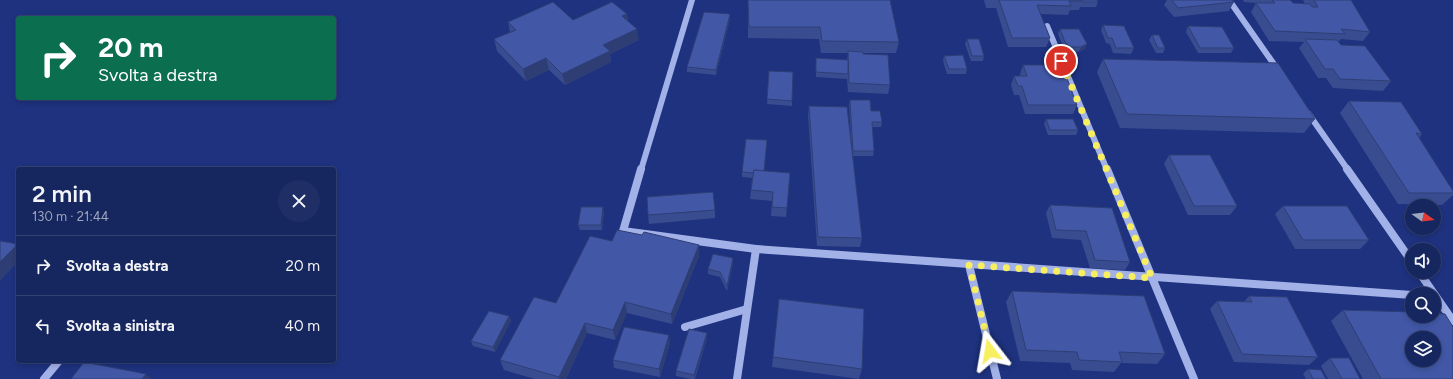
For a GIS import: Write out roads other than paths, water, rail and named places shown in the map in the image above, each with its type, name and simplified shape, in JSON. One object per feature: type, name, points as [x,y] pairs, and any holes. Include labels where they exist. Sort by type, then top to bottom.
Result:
[{"type":"street","points":[[692,0],[623,231],[756,249],[1152,278],[1405,295]]},
{"type":"street","points":[[1229,0],[1284,79]]},
{"type":"street","points":[[1047,26],[1194,379]]},
{"type":"street","points":[[1302,105],[1405,252]]},
{"type":"street","points":[[737,379],[756,249]]},
{"type":"street","points":[[969,265],[997,379]]},
{"type":"street","points":[[1441,305],[1453,321]]},
{"type":"street","points":[[685,327],[747,308]]},
{"type":"street","points":[[44,379],[57,363]]}]
